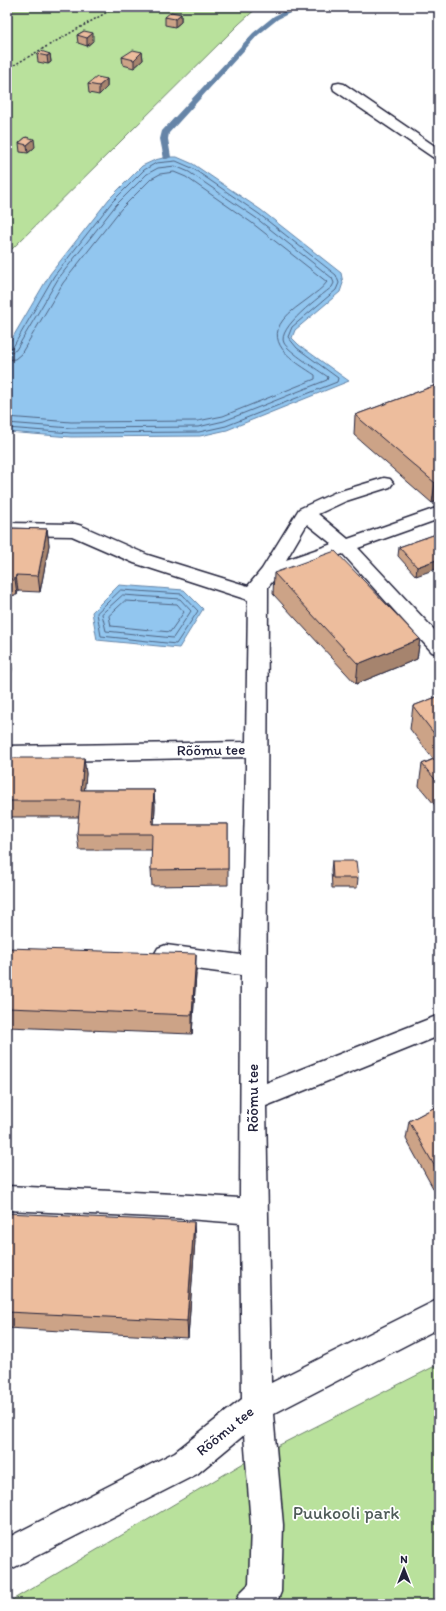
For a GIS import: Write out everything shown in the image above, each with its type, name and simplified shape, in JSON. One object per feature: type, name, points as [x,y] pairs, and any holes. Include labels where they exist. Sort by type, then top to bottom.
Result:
[{"type":"street","points":[[339,87],[439,155]]},
{"type":"street","points":[[257,749],[258,586],[269,573],[305,513],[340,497],[384,483]]},
{"type":"street","points":[[305,513],[346,546],[439,647]]},
{"type":"street","points":[[269,573],[439,513]]},
{"type":"street","points":[[7,529],[75,530],[141,559],[258,596]]},
{"type":"street","name":"Rõõmu tee","points":[[7,754],[257,749],[258,789],[254,901],[253,1100],[257,1406],[186,1463],[7,1555]]},
{"type":"street","points":[[147,955],[171,956],[254,966]]},
{"type":"street","points":[[253,1100],[439,1024]]},
{"type":"street","points":[[7,1198],[174,1206],[254,1212]]},
{"type":"street","points":[[251,1604],[264,1592],[267,1525],[257,1406],[439,1313]]},
{"type":"path","points":[[7,69],[116,7]]},
{"type":"green space","points":[[7,7],[258,7],[239,24],[7,254]]},
{"type":"green space","name":"Puukooli park","points":[[439,1364],[439,1604],[7,1604],[242,1464]]},
{"type":"water","points":[[167,157],[177,157],[193,164],[261,210],[341,273],[343,283],[340,292],[295,330],[292,338],[299,345],[349,381],[227,430],[200,436],[71,437],[7,432],[7,347],[50,274],[109,199],[142,166],[155,160]]},
{"type":"water","points":[[119,585],[184,590],[203,609],[179,648],[97,640],[92,612]]},
{"type":"building","points":[[171,12],[181,14],[175,19],[165,17]]},
{"type":"building","points":[[84,31],[93,33],[87,38],[77,35]]},
{"type":"building","points":[[133,50],[142,52],[134,60],[122,57]]},
{"type":"building","points":[[41,51],[50,54],[47,56],[37,54]]},
{"type":"building","points":[[97,77],[107,79],[99,86],[88,84]]},
{"type":"building","points":[[26,137],[34,139],[27,145],[19,143]]},
{"type":"building","points":[[439,384],[439,481],[435,483],[355,415]]},
{"type":"building","points":[[7,528],[47,529],[38,576],[16,575],[15,579],[7,579]]},
{"type":"building","points":[[439,533],[439,559],[417,567],[399,547]]},
{"type":"building","points":[[335,551],[420,639],[358,664],[274,573]]},
{"type":"building","points":[[7,652],[10,652],[7,673]]},
{"type":"building","points":[[439,696],[439,740],[413,706]]},
{"type":"building","points":[[439,757],[439,784],[422,764]]},
{"type":"building","points":[[11,758],[84,758],[81,790],[154,790],[152,824],[228,824],[228,869],[151,870],[152,834],[77,834],[80,801],[7,801]]},
{"type":"building","points":[[332,861],[356,861],[358,878],[333,878]]},
{"type":"building","points":[[7,948],[196,954],[192,1015],[7,1008]]},
{"type":"building","points":[[439,1105],[439,1174],[409,1121]]},
{"type":"building","points":[[7,1213],[194,1222],[187,1321],[7,1312]]},
{"type":"waterway","points":[[167,157],[164,139],[165,133],[255,34],[276,17],[299,7]]}]
